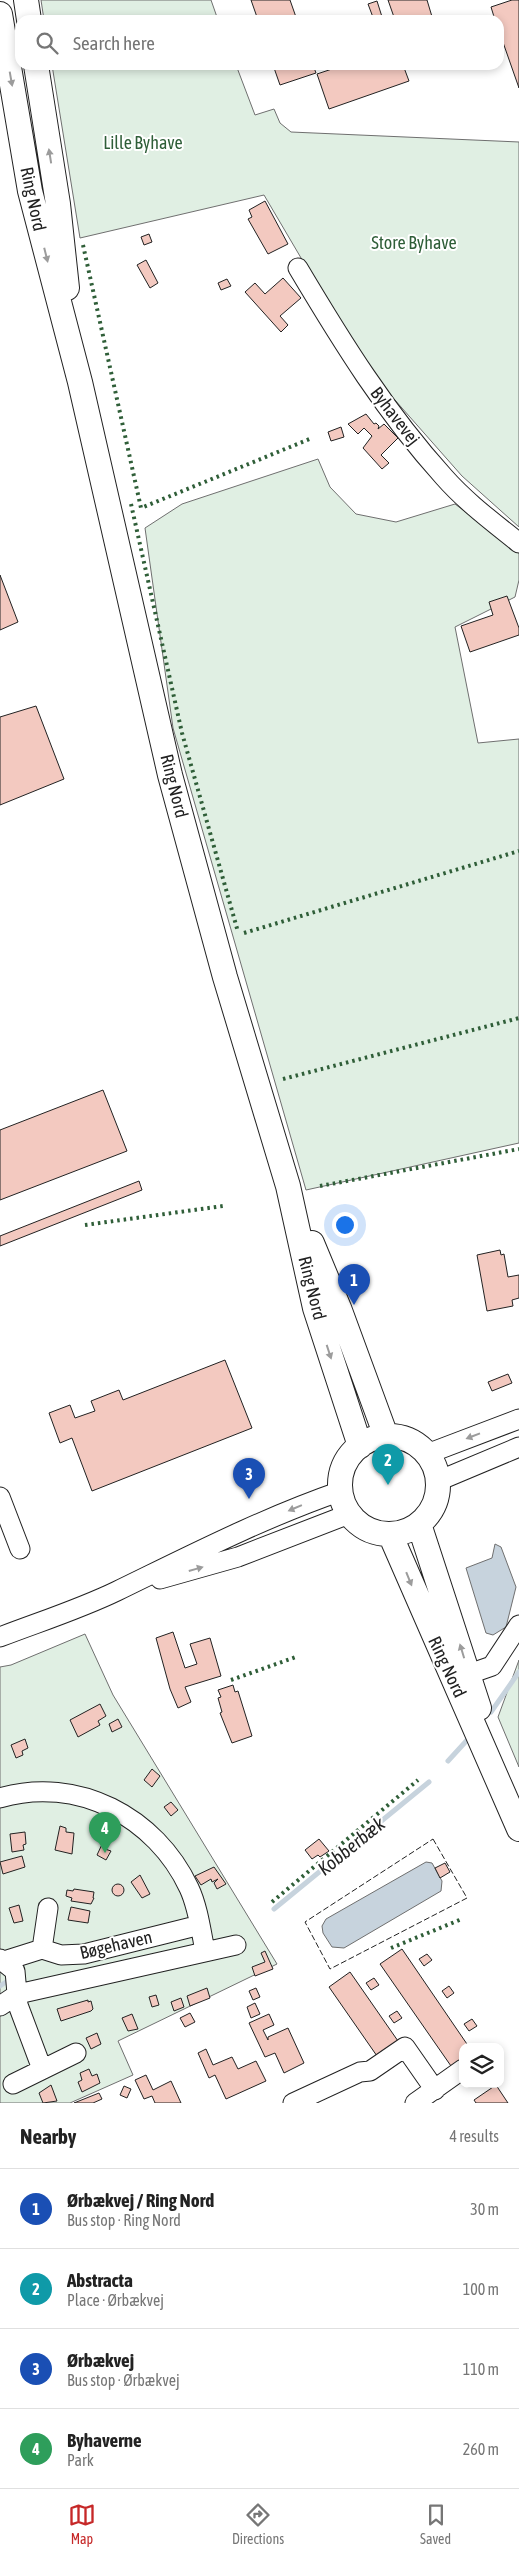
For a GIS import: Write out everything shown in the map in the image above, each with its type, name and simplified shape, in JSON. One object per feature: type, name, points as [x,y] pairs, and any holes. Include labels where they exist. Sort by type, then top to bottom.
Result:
[{"type":"main road","points":[[26,0],[28,15]]},
{"type":"main road","name":"Ring Nord","points":[[0,14],[30,190],[80,382],[170,774],[225,977],[288,1186],[315,1308],[360,1446]]},
{"type":"main road","name":"Ring Nord","points":[[37,70],[58,204],[80,382]]},
{"type":"main road","name":"Ring Nord","points":[[288,1186],[339,1308],[386,1436]]},
{"type":"main road","points":[[386,1436],[402,1438],[416,1444],[427,1454],[434,1467],[438,1482],[437,1498],[430,1512],[419,1524],[405,1532],[390,1534],[374,1532],[360,1525],[350,1514],[341,1491],[342,1474],[348,1459],[360,1446],[373,1439],[386,1436]]},
{"type":"main road","name":"Ring Nord","points":[[419,1524],[469,1674],[507,1798]]},
{"type":"main road","name":"Ring Nord","points":[[390,1534],[424,1617],[507,1798],[519,1829]]},
{"type":"street","name":"Byhavevej","points":[[298,268],[359,369],[408,434],[458,491],[519,543]]},
{"type":"street","points":[[427,1454],[519,1419]]},
{"type":"street","points":[[438,1482],[519,1447]]},
{"type":"street","points":[[116,1592],[213,1543],[302,1505],[341,1491]]},
{"type":"street","points":[[0,1497],[20,1549]]},
{"type":"street","points":[[0,1637],[116,1592],[238,1557],[350,1514]]},
{"type":"street","points":[[469,1674],[492,1666],[519,1625]]},
{"type":"street","points":[[0,1798],[32,1791],[51,1791],[86,1797],[120,1811],[149,1832],[173,1858],[190,1890],[200,1924],[205,1952]]},
{"type":"street","points":[[2,1960],[42,1949],[48,1908]]},
{"type":"street","name":"Bøgehaven","points":[[42,1949],[61,1956],[84,1954],[200,1924]]},
{"type":"street","name":"Bøgehaven","points":[[0,2006],[18,1994],[236,1945]]},
{"type":"street","points":[[2,1960],[15,1970],[18,2005],[42,2069]]},
{"type":"street","points":[[293,2103],[360,2072],[370,2071],[404,2047],[435,2090]]},
{"type":"street","points":[[13,2084],[76,2053]]},
{"type":"street","points":[[415,2103],[459,2073]]},
{"type":"green space","points":[[41,0],[211,0],[216,15],[43,15]]},
{"type":"green space","name":"Store Byhave","points":[[53,70],[238,70],[255,115],[274,109],[280,123],[291,132],[519,142],[519,527],[462,476],[364,365],[264,195],[80,238]]},
{"type":"green space","points":[[318,459],[330,487],[356,514],[396,522],[455,504],[519,552],[519,580],[515,597],[455,627],[478,743],[519,739],[519,1143],[306,1190],[173,728],[145,528],[182,504]]},
{"type":"green space","points":[[85,1634],[113,1695],[277,1964],[118,2041],[133,2075],[70,2103],[0,2103],[0,1667],[11,1665]]},
{"type":"green space","points":[[519,1660],[519,1767],[498,1717]]},
{"type":"shaded area","points":[[495,1544],[501,1547],[516,1587],[506,1627],[493,1635],[486,1633],[466,1568],[492,1558]]},
{"type":"shaded area","points":[[426,1862],[432,1863],[442,1881],[441,1891],[344,1948],[332,1947],[323,1933],[322,1926],[326,1919]]},
{"type":"building","points":[[251,0],[290,0],[295,15],[256,15]]},
{"type":"building","points":[[388,0],[427,0],[432,15],[393,15]]},
{"type":"building","points":[[512,0],[519,0],[519,88],[504,45],[504,15],[493,15],[491,7]]},
{"type":"building","points":[[377,1],[381,15],[372,15],[368,4]]},
{"type":"building","points":[[275,70],[315,70],[316,73],[280,85]]},
{"type":"building","points":[[329,70],[405,70],[409,81],[329,109],[317,74]]},
{"type":"building","points":[[265,201],[288,244],[268,254],[248,219],[252,217],[249,210]]},
{"type":"building","points":[[149,234],[152,242],[144,245],[141,237]]},
{"type":"building","points":[[146,260],[158,283],[150,288],[137,265]]},
{"type":"building","points":[[283,278],[301,298],[280,316],[288,325],[281,332],[245,292],[255,283],[265,294]]},
{"type":"building","points":[[227,279],[231,286],[221,290],[218,283]]},
{"type":"building","points":[[366,414],[374,424],[376,423],[379,426],[378,429],[384,424],[398,438],[381,455],[389,463],[382,469],[363,448],[372,436],[364,428],[358,434],[348,424]]},
{"type":"building","points":[[341,427],[344,437],[331,441],[328,432]]},
{"type":"building","points":[[0,575],[18,622],[0,630]]},
{"type":"building","points":[[507,596],[519,628],[519,635],[470,652],[461,626],[493,615],[489,602]]},
{"type":"building","points":[[36,706],[64,779],[0,805],[0,717]]},
{"type":"building","points":[[103,1090],[127,1151],[0,1200],[0,1130]]},
{"type":"building","points":[[139,1181],[142,1190],[0,1246],[0,1236]]},
{"type":"building","points":[[500,1250],[501,1255],[504,1254],[508,1277],[519,1275],[519,1298],[512,1300],[513,1306],[487,1311],[477,1255]]},
{"type":"building","points":[[225,1360],[252,1428],[92,1491],[72,1438],[60,1443],[49,1413],[70,1405],[75,1418],[95,1411],[91,1401],[119,1390],[123,1400]]},
{"type":"building","points":[[508,1374],[512,1383],[492,1391],[488,1382]]},
{"type":"building","points":[[173,1632],[185,1668],[197,1664],[190,1644],[210,1638],[221,1676],[185,1687],[191,1702],[178,1708],[170,1689],[156,1638]]},
{"type":"building","points":[[233,1685],[235,1692],[238,1691],[252,1736],[232,1743],[220,1713],[222,1712],[218,1698],[221,1697],[218,1690]]},
{"type":"building","points":[[100,1704],[106,1716],[98,1721],[100,1725],[78,1737],[70,1720]]},
{"type":"building","points":[[118,1719],[122,1727],[112,1732],[109,1724]]},
{"type":"building","points":[[25,1739],[28,1748],[22,1751],[23,1755],[16,1758],[11,1745]]},
{"type":"building","points":[[152,1769],[160,1776],[152,1787],[144,1780]]},
{"type":"building","points":[[171,1802],[178,1810],[171,1816],[164,1807]]},
{"type":"building","points":[[60,1826],[66,1828],[66,1832],[74,1833],[72,1854],[55,1850]]},
{"type":"building","points":[[25,1832],[26,1844],[23,1845],[24,1850],[12,1852],[10,1834]]},
{"type":"building","points":[[105,1838],[110,1840],[105,1849],[111,1851],[106,1860],[97,1855]]},
{"type":"building","points":[[319,1839],[329,1851],[320,1857],[318,1855],[312,1859],[305,1850]]},
{"type":"building","points":[[22,1856],[25,1867],[3,1874],[0,1862]]},
{"type":"building","points":[[445,1863],[450,1872],[440,1878],[435,1868]]},
{"type":"building","points":[[214,1867],[226,1884],[217,1889],[214,1883],[218,1879],[212,1882],[211,1879],[201,1885],[195,1876]]},
{"type":"building","points":[[140,1875],[150,1894],[142,1898],[131,1882]]},
{"type":"building","points":[[116,1884],[120,1884],[124,1890],[120,1896],[116,1896],[112,1892],[112,1888]]},
{"type":"building","points":[[74,1889],[94,1892],[91,1904],[71,1901],[72,1898],[66,1896],[67,1890],[73,1891]]},
{"type":"building","points":[[19,1905],[23,1921],[14,1923],[9,1908]]},
{"type":"building","points":[[71,1907],[90,1911],[88,1923],[68,1920]]},
{"type":"building","points":[[402,1949],[466,2043],[459,2043],[459,2061],[451,2066],[380,1964]]},
{"type":"building","points":[[265,1951],[273,1969],[255,1976],[252,1967],[265,1962],[261,1953]]},
{"type":"building","points":[[427,1954],[432,1960],[424,1966],[419,1959]]},
{"type":"building","points":[[350,1972],[398,2041],[377,2056],[329,1987]]},
{"type":"building","points":[[374,1978],[379,1985],[371,1990],[366,1983]]},
{"type":"building","points":[[449,1986],[454,1993],[447,1998],[442,1991]]},
{"type":"building","points":[[207,1988],[210,1998],[190,2006],[187,1996]]},
{"type":"building","points":[[256,1988],[260,1997],[253,2000],[249,1991]]},
{"type":"building","points":[[156,1995],[159,2005],[152,2007],[149,1997]]},
{"type":"building","points":[[181,1998],[184,2007],[174,2011],[171,2002]]},
{"type":"building","points":[[88,2000],[88,2002],[91,2001],[93,2009],[91,2011],[61,2021],[57,2009]]},
{"type":"building","points":[[255,2003],[260,2014],[251,2018],[247,2007]]},
{"type":"building","points":[[397,2011],[402,2018],[394,2023],[389,2016]]},
{"type":"building","points":[[190,2013],[195,2022],[185,2027],[180,2018]]},
{"type":"building","points":[[132,2014],[138,2029],[128,2031],[122,2018]]},
{"type":"building","points":[[269,2014],[274,2025],[263,2030],[268,2040],[268,2037],[288,2028],[304,2063],[284,2073],[275,2053],[265,2057],[249,2023]]},
{"type":"building","points":[[472,2019],[477,2026],[469,2031],[464,2024]]},
{"type":"building","points":[[97,2033],[101,2044],[91,2049],[86,2038]]},
{"type":"building","points":[[206,2049],[213,2065],[232,2057],[238,2069],[256,2061],[266,2081],[226,2099],[215,2075],[209,2078],[198,2053]]},
{"type":"building","points":[[89,2069],[92,2076],[97,2074],[100,2083],[82,2092],[78,2082],[82,2080],[80,2073]]},
{"type":"building","points":[[146,2075],[153,2090],[171,2081],[181,2103],[155,2103],[152,2096],[144,2099],[135,2080]]},
{"type":"building","points":[[51,2085],[57,2101],[43,2103],[39,2093]]},
{"type":"building","points":[[124,2086],[131,2089],[127,2098],[120,2095]]},
{"type":"building","points":[[492,2088],[498,2088],[508,2103],[476,2103],[474,2100]]},
{"type":"building","points":[[99,2093],[102,2099],[93,2103],[74,2103]]},
{"type":"waterway","name":"Kobberbæk","points":[[491,1712],[519,1672]]},
{"type":"waterway","name":"Kobberbæk","points":[[448,1761],[469,1738]]},
{"type":"waterway","name":"Kobberbæk","points":[[274,1909],[429,1782]]},
{"type":"waterway","name":"Kobberbæk","points":[[0,1986],[6,1982]]},
{"type":"hedge","points":[[83,245],[141,508],[312,438]]},
{"type":"hedge","points":[[131,504],[182,733],[238,932]]},
{"type":"hedge","points":[[244,933],[519,851]]},
{"type":"hedge","points":[[283,1079],[519,1018]]},
{"type":"hedge","points":[[320,1186],[519,1149]]},
{"type":"hedge","points":[[85,1225],[223,1206]]},
{"type":"hedge","points":[[231,1680],[296,1657]]},
{"type":"hedge","points":[[272,1902],[418,1780]]},
{"type":"hedge","points":[[391,1948],[462,1919]]},
{"type":"fence","points":[[433,1839],[467,1898],[330,1969],[305,1922],[433,1839]]},
{"type":"place","name":"Ørbækvej / Ring Nord","points":[[354,1305]]},
{"type":"place","name":"Abstracta","points":[[388,1485]]},
{"type":"place","name":"Ørbækvej","points":[[249,1499]]},
{"type":"place","name":"Byhaverne","points":[[105,1853]]},
{"type":"park label","name":"Lille Byhave","points":[[143,143]]}]
